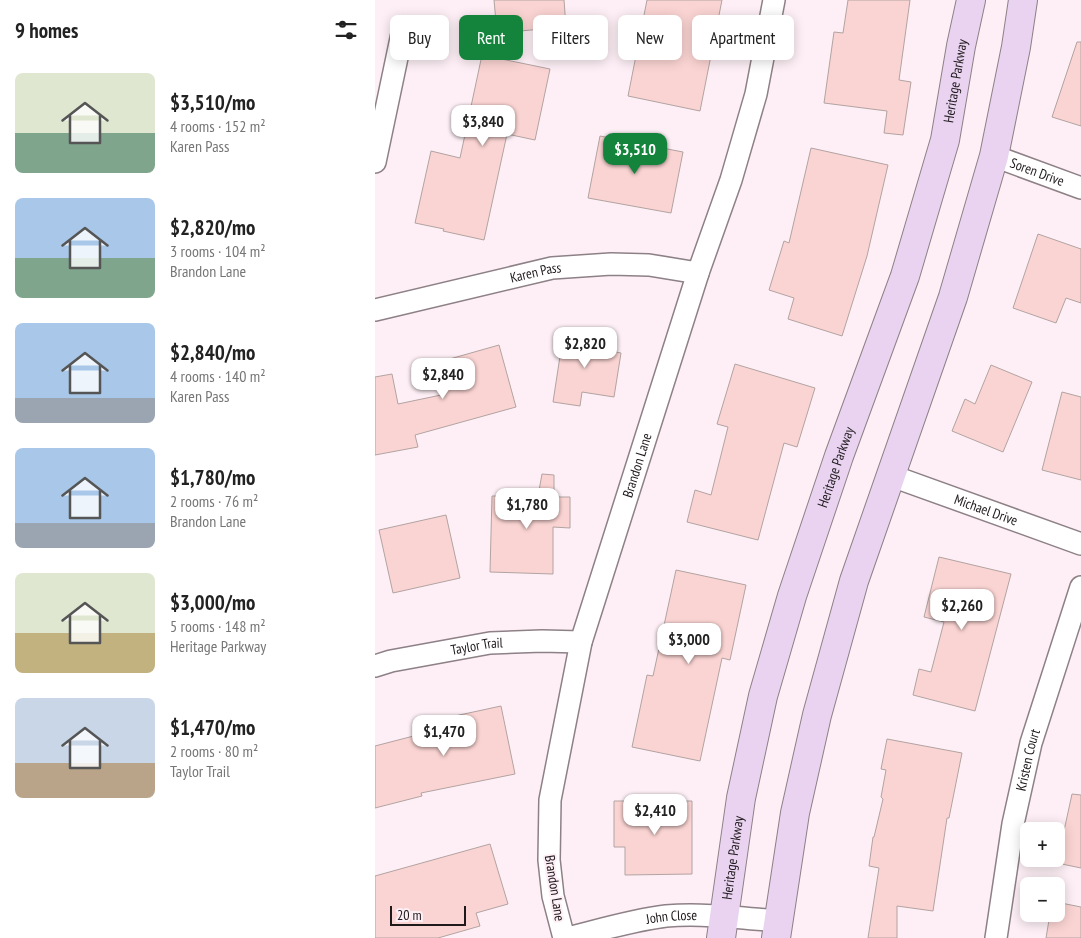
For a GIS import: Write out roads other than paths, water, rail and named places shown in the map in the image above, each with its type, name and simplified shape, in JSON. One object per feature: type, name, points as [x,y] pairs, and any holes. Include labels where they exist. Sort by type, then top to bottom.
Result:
[{"type":"main road","name":"Heritage Parkway","points":[[722,927],[741,798],[763,696],[798,577],[839,456],[905,276],[945,140],[971,0]]},
{"type":"main road","points":[[777,929],[795,813],[817,714],[854,581],[953,297],[994,156],[1016,47],[1023,0]]},
{"type":"street","name":"Brandon Lane","points":[[564,938],[553,896],[549,860],[550,800],[581,642],[698,273],[731,180],[756,94],[774,0]]},
{"type":"street","points":[[375,162],[396,60]]},
{"type":"street","name":"Soren Drive","points":[[994,156],[1081,188]]},
{"type":"street","name":"Karen Pass","points":[[375,310],[552,268],[611,264],[649,265],[698,273]]},
{"type":"street","name":"Michael Drive","points":[[892,476],[1081,544]]},
{"type":"street","name":"Kristen Court","points":[[996,938],[1013,824],[1031,743],[1081,587]]},
{"type":"street","name":"Taylor Trail","points":[[375,666],[391,660],[490,643],[581,642]]},
{"type":"street","name":"John Close","points":[[568,938],[647,919],[669,916],[722,927],[777,929]]}]
